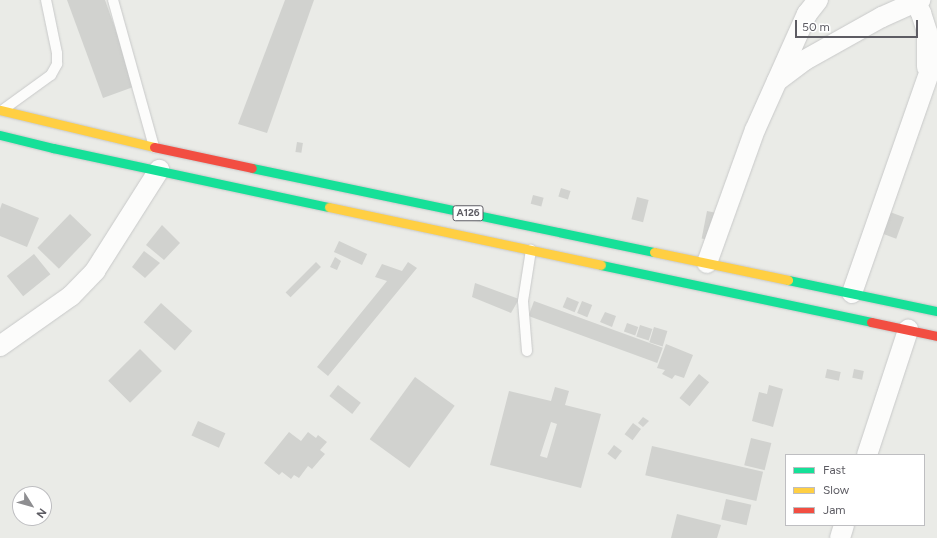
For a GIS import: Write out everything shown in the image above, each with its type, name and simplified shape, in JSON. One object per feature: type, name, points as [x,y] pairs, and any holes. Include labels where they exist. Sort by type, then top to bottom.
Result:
[{"type":"highway","name":"A126","points":[[1,110],[154,147],[937,311]]},
{"type":"highway","name":"A126","points":[[0,135],[53,148],[937,336]]},
{"type":"street","points":[[707,263],[755,130],[807,14],[818,0]]},
{"type":"street","points":[[776,82],[805,60],[882,17],[917,1],[927,32],[926,79]]},
{"type":"street","points":[[852,293],[937,50]]},
{"type":"street","points":[[0,346],[71,296],[95,271],[159,170]]},
{"type":"street","points":[[867,454],[908,330]]},
{"type":"street","points":[[840,538],[844,526]]},
{"type":"lane","points":[[1,110],[51,75],[57,64],[57,53],[46,0]]},
{"type":"lane","points":[[113,0],[154,147]]},
{"type":"lane","points":[[527,351],[523,301],[531,250]]},
{"type":"building","points":[[67,0],[105,0],[136,86],[103,98]]},
{"type":"building","points":[[285,0],[314,0],[267,133],[238,124]]},
{"type":"building","points":[[297,142],[303,143],[301,153],[295,152]]},
{"type":"building","points":[[561,188],[571,191],[568,200],[558,197]]},
{"type":"building","points":[[533,195],[544,198],[541,207],[531,204]]},
{"type":"building","points":[[637,197],[649,200],[643,222],[631,219]]},
{"type":"building","points":[[2,203],[39,218],[27,247],[0,236],[0,209]]},
{"type":"building","points":[[707,211],[717,213],[711,240],[702,238]]},
{"type":"building","points":[[890,212],[904,217],[896,239],[882,234]]},
{"type":"building","points":[[70,214],[92,235],[59,269],[37,248]]},
{"type":"building","points":[[162,225],[180,243],[164,260],[146,245]]},
{"type":"building","points":[[339,241],[367,254],[362,265],[334,252]]},
{"type":"building","points":[[144,251],[160,263],[145,278],[132,267]]},
{"type":"building","points":[[34,254],[50,274],[23,296],[7,276]]},
{"type":"building","points":[[335,257],[341,261],[337,270],[330,267]]},
{"type":"building","points":[[316,262],[321,267],[291,297],[286,292]]},
{"type":"building","points":[[408,262],[417,268],[328,376],[317,367],[387,281],[375,277],[382,264],[402,271]]},
{"type":"building","points":[[475,283],[519,299],[511,313],[472,297]]},
{"type":"building","points":[[567,297],[579,302],[575,312],[563,307]]},
{"type":"building","points":[[534,301],[663,348],[657,363],[529,316]]},
{"type":"building","points":[[582,301],[592,305],[587,317],[577,313]]},
{"type":"building","points":[[161,303],[192,331],[175,350],[144,322]]},
{"type":"building","points":[[605,312],[616,316],[612,327],[600,322]]},
{"type":"building","points":[[627,323],[638,327],[635,336],[624,331]]},
{"type":"building","points":[[640,325],[652,329],[649,340],[636,336]]},
{"type":"building","points":[[654,327],[667,331],[663,346],[649,342]]},
{"type":"building","points":[[666,344],[693,355],[684,378],[675,375],[672,379],[662,374],[665,370],[657,368]]},
{"type":"building","points":[[140,349],[162,371],[130,403],[108,381]]},
{"type":"building","points":[[827,369],[841,372],[839,381],[825,378]]},
{"type":"building","points":[[854,369],[864,371],[862,380],[852,378]]},
{"type":"building","points":[[699,374],[709,382],[690,406],[679,398]]},
{"type":"building","points":[[415,377],[455,406],[409,468],[370,439]]},
{"type":"building","points":[[338,385],[361,403],[352,414],[329,396]]},
{"type":"building","points":[[769,385],[783,389],[773,427],[752,421],[759,392],[767,394]]},
{"type":"building","points":[[555,387],[569,391],[565,405],[601,414],[581,488],[490,465],[509,391],[551,401]],"holes":[[[551,422],[557,424],[547,458],[540,456]]]},
{"type":"building","points":[[643,417],[649,421],[643,427],[638,423]]},
{"type":"building","points":[[198,421],[225,433],[219,448],[191,436]]},
{"type":"building","points":[[633,423],[641,429],[633,440],[625,434]]},
{"type":"building","points":[[289,432],[301,441],[308,432],[316,438],[318,435],[327,442],[320,450],[325,454],[312,469],[308,466],[299,478],[294,475],[291,479],[282,472],[279,475],[264,463]]},
{"type":"building","points":[[751,438],[771,443],[765,470],[744,465]]},
{"type":"building","points":[[614,445],[622,451],[615,460],[607,454]]},
{"type":"building","points":[[652,446],[763,472],[756,501],[645,475]]},
{"type":"building","points":[[726,499],[751,505],[747,525],[721,519]]},
{"type":"building","points":[[677,514],[721,525],[717,538],[671,538]]},
{"type":"traffic: fast","points":[[0,135],[53,148],[329,207]]},
{"type":"traffic: fast","points":[[252,168],[654,252]]},
{"type":"traffic: fast","points":[[601,265],[871,322]]},
{"type":"traffic: fast","points":[[788,280],[937,311]]},
{"type":"traffic: slow","points":[[0,110],[154,147]]},
{"type":"traffic: slow","points":[[329,207],[601,265]]},
{"type":"traffic: slow","points":[[654,252],[788,280]]},
{"type":"traffic: jam","points":[[154,147],[252,168]]},
{"type":"traffic: jam","points":[[871,322],[937,336]]}]
